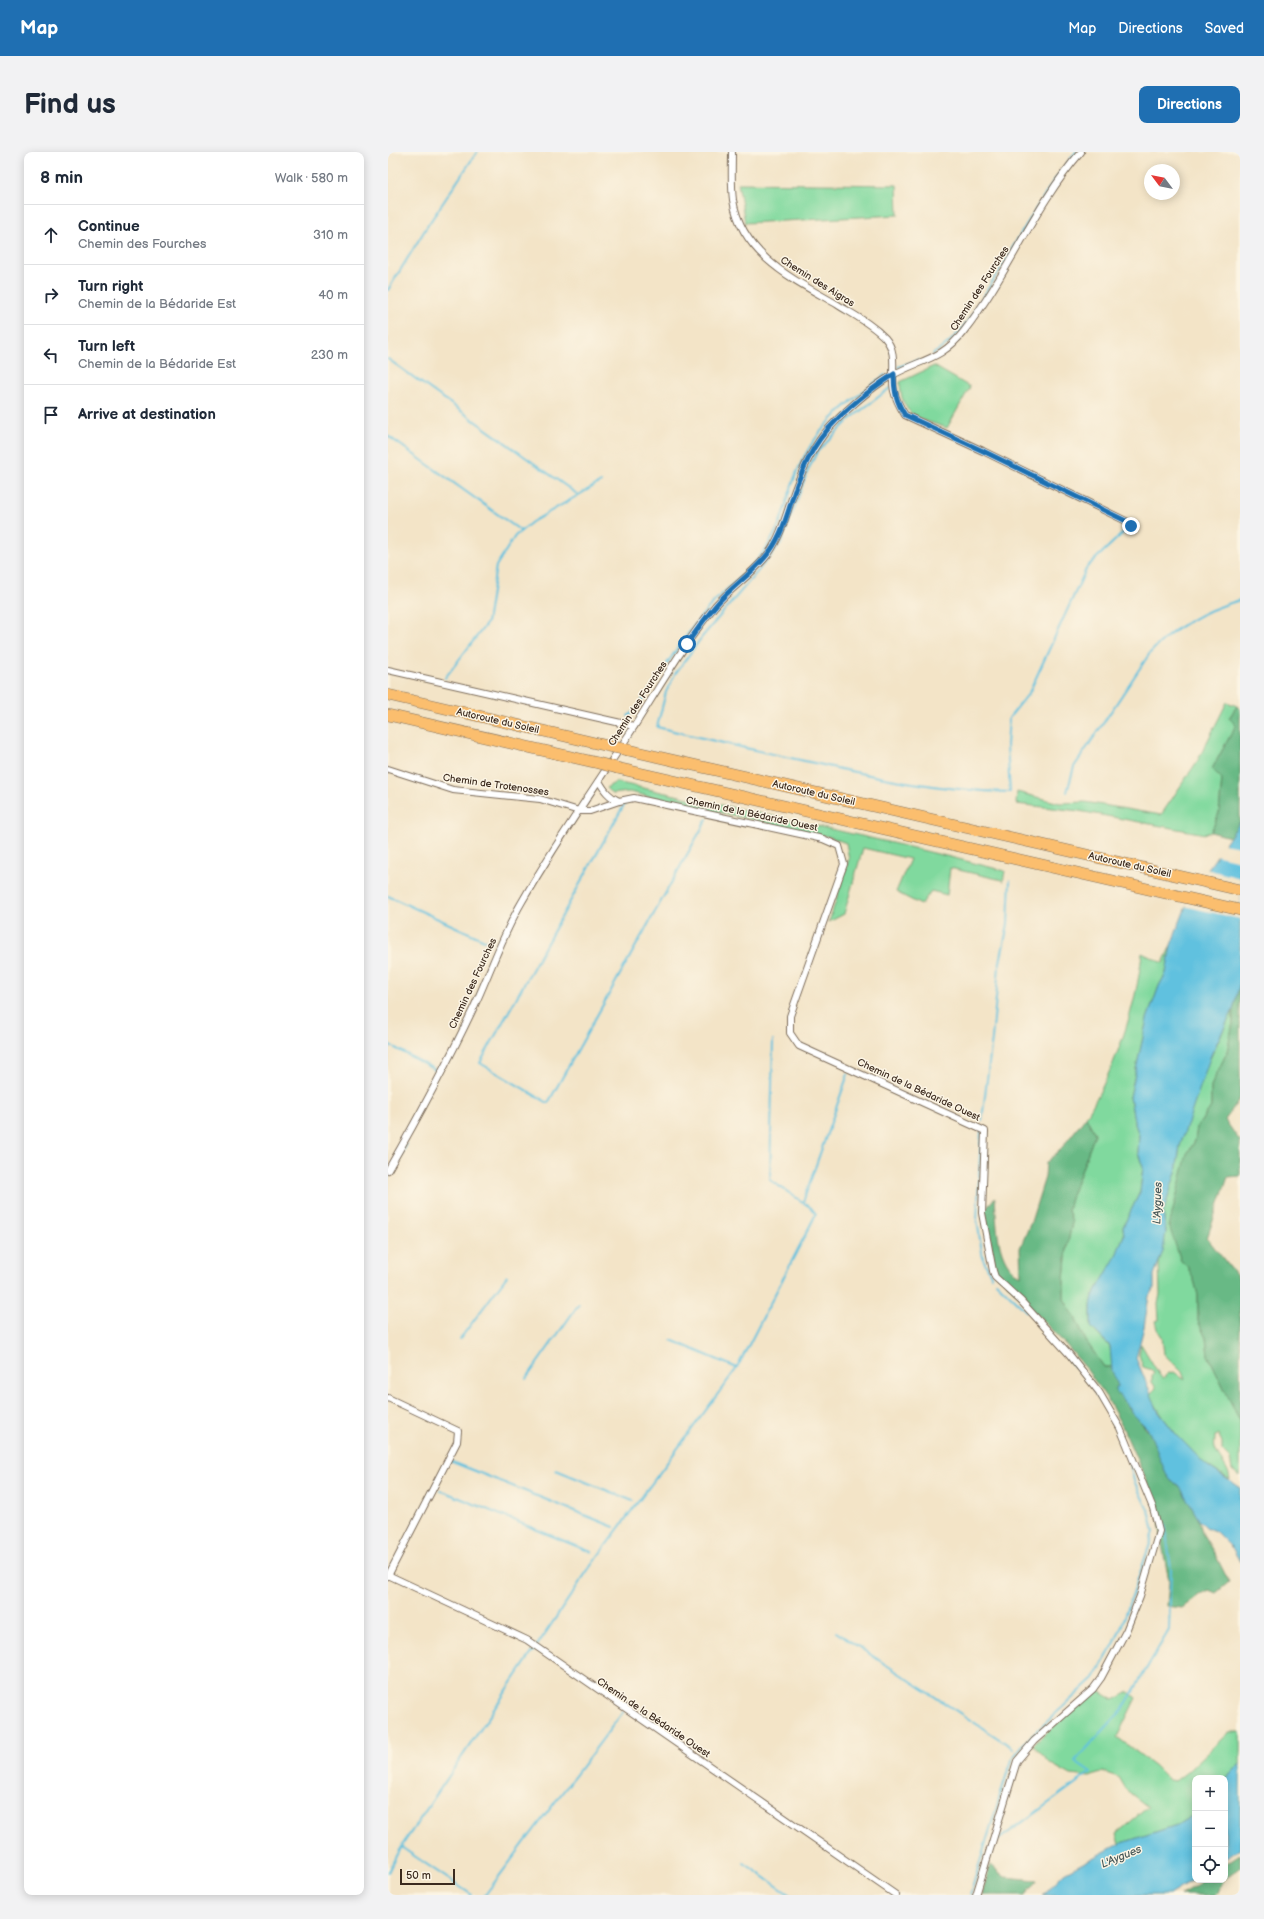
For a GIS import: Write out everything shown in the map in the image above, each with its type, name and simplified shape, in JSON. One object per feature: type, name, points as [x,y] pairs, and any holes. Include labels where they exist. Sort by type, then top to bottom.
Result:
[{"type":"highway","name":"Autoroute du Soleil","points":[[388,695],[1240,890]]},
{"type":"highway","name":"Autoroute du Soleil","points":[[388,715],[1240,910]]},
{"type":"street","name":"Chemin des Aigras","points":[[732,152],[733,201],[739,223],[746,238],[764,257],[787,275],[878,331],[886,340],[893,353],[894,390],[899,406],[905,415],[983,451],[1126,521],[1131,526]]},
{"type":"street","name":"Chemin des Fourches","points":[[388,1170],[413,1127],[472,1010],[510,922],[535,880],[687,644],[716,605],[760,564],[770,552],[777,539],[804,468],[814,447],[837,420],[883,381],[894,374],[931,359],[953,343],[965,331],[1027,233],[1058,179],[1081,152]]},
{"type":"street","points":[[388,670],[634,726]]},
{"type":"street","name":"Chemin de Trotenosses","points":[[388,769],[453,790],[540,799],[579,811]]},
{"type":"street","points":[[599,781],[604,791],[612,798],[619,801]]},
{"type":"street","name":"Chemin de la Bédaride Ouest","points":[[579,811],[590,811],[619,801],[634,798],[823,838],[839,846],[844,864],[790,1016],[790,1033],[799,1046],[985,1131],[982,1213],[992,1271],[995,1277],[1021,1301],[1069,1354],[1098,1392],[1120,1428],[1153,1508],[1159,1531],[1140,1596],[1126,1631],[1101,1678],[1093,1689],[1034,1741],[1017,1761],[976,1895]]},
{"type":"street","points":[[388,1398],[458,1431],[457,1442],[388,1576]]},
{"type":"street","name":"Chemin de la Bédaride Ouest","points":[[388,1576],[526,1640],[896,1895]]},
{"type":"green space","points":[[738,183],[897,185],[898,215],[745,223]]},
{"type":"green space","points":[[934,366],[970,387],[947,428],[928,422],[913,414],[904,403],[901,394],[900,382]]},
{"type":"green space","points":[[1227,702],[1237,706],[1229,718],[1236,725],[1212,769],[1222,779],[1219,813],[1211,832],[1205,834],[1079,811],[1016,804],[1017,792],[1060,803],[1085,802],[1161,815],[1198,760]]},
{"type":"green space","points":[[1237,706],[1240,709],[1240,822],[1230,837],[1211,832],[1219,813],[1222,779],[1212,769],[1236,725],[1229,718]]},
{"type":"green space","points":[[616,782],[860,836],[1005,871],[1003,882],[1002,880],[950,868],[947,895],[931,891],[921,905],[896,892],[910,859],[863,848],[844,914],[829,922],[849,859],[846,843],[830,837],[629,792],[612,794],[606,788]]},
{"type":"green space","points":[[1171,945],[1166,973],[1159,986],[1147,1019],[1130,1097],[1134,1121],[1139,1135],[1138,1153],[1143,1167],[1140,1192],[1123,1227],[1124,1235],[1115,1259],[1093,1296],[1091,1305],[1091,1327],[1110,1347],[1113,1367],[1104,1367],[1086,1341],[1076,1319],[1064,1299],[1067,1247],[1072,1223],[1068,1210],[1095,1134],[1086,1117],[1106,1079],[1123,1038],[1135,996],[1142,953],[1163,963]]},
{"type":"green space","points":[[1240,982],[1240,1098],[1225,1120],[1240,1141],[1240,1176],[1228,1177],[1207,1238],[1240,1280],[1240,1421],[1208,1355],[1206,1338],[1198,1321],[1198,1295],[1194,1280],[1187,1266],[1181,1261],[1169,1226],[1187,1154],[1195,1141],[1197,1127],[1211,1107],[1211,1086],[1227,1052],[1233,1023],[1233,1010]]},
{"type":"green space","points":[[1233,1010],[1233,1023],[1227,1052],[1211,1086],[1211,1107],[1197,1127],[1195,1141],[1187,1154],[1176,1245],[1181,1261],[1187,1266],[1194,1280],[1198,1295],[1198,1321],[1206,1338],[1208,1355],[1240,1421],[1240,1476],[1232,1470],[1230,1459],[1222,1451],[1222,1442],[1218,1434],[1215,1436],[1215,1449],[1228,1471],[1230,1480],[1204,1463],[1188,1448],[1166,1422],[1150,1394],[1156,1388],[1152,1382],[1152,1376],[1154,1373],[1152,1370],[1143,1367],[1139,1355],[1141,1344],[1160,1376],[1163,1378],[1169,1373],[1174,1372],[1185,1380],[1182,1372],[1164,1354],[1162,1337],[1157,1329],[1155,1321],[1159,1320],[1159,1264],[1166,1231],[1163,1213],[1176,1172],[1180,1146],[1205,1069]]},
{"type":"green space","points":[[1086,1117],[1095,1134],[1068,1210],[1072,1223],[1067,1247],[1064,1299],[1076,1319],[1086,1341],[1104,1367],[1113,1367],[1112,1371],[1119,1383],[1122,1399],[1152,1436],[1171,1481],[1179,1485],[1190,1503],[1199,1520],[1202,1533],[1229,1582],[1216,1593],[1209,1590],[1199,1595],[1182,1608],[1167,1606],[1169,1581],[1162,1545],[1158,1507],[1122,1426],[1108,1400],[1085,1367],[1005,1281],[996,1269],[985,1210],[995,1197],[997,1230],[1002,1252],[1006,1262],[1012,1270],[1021,1276],[1020,1248],[1031,1222],[1045,1177],[1046,1163],[1060,1150]]},
{"type":"green space","points":[[1096,1689],[1114,1700],[1129,1692],[1136,1698],[1117,1737],[1155,1766],[1169,1780],[1175,1781],[1187,1772],[1229,1732],[1240,1732],[1240,1764],[1228,1777],[1228,1775],[1192,1775],[1192,1816],[1177,1825],[1119,1844],[1116,1834],[1148,1807],[1125,1789],[1118,1777],[1103,1772],[1090,1777],[1071,1775],[1051,1764],[1033,1745]]},
{"type":"green space","points":[[1240,1854],[1240,1868],[1228,1877],[1228,1862]]},
{"type":"green space","points":[[990,1865],[1005,1877],[1037,1880],[1025,1895],[982,1895]]},
{"type":"green space","points":[[1199,1883],[1222,1883],[1215,1895],[1181,1895]]},
{"type":"water","name":"L'Aygues","points":[[1240,822],[1240,982],[1233,1010],[1211,1055],[1180,1146],[1176,1172],[1163,1213],[1166,1231],[1163,1251],[1154,1275],[1154,1288],[1149,1296],[1144,1327],[1136,1358],[1158,1411],[1175,1433],[1205,1464],[1240,1488],[1240,1562],[1233,1549],[1215,1531],[1207,1528],[1199,1520],[1179,1485],[1171,1481],[1166,1474],[1147,1428],[1131,1412],[1130,1408],[1115,1391],[1115,1387],[1118,1386],[1112,1371],[1110,1346],[1091,1327],[1091,1305],[1093,1296],[1115,1258],[1124,1235],[1123,1227],[1140,1192],[1143,1167],[1138,1153],[1139,1135],[1134,1121],[1130,1097],[1147,1019],[1159,986],[1166,973],[1171,945],[1185,909],[1210,866]]},
{"type":"water","points":[[1240,1764],[1240,1848],[1228,1856],[1228,1811],[1228,1777]]},
{"type":"water","name":"L'Aygues","points":[[1192,1816],[1192,1881],[1169,1895],[1043,1895],[1064,1873],[1119,1844],[1177,1825]]},
{"type":"pier","points":[[1223,844],[1240,847],[1240,861],[1215,855]]},
{"type":"pier","points":[[1206,869],[1240,878],[1240,919],[1184,906]]},
{"type":"waterway","points":[[388,290],[428,225],[477,152]]},
{"type":"waterway","points":[[933,354],[954,337],[971,316],[1045,194],[1076,152]]},
{"type":"waterway","points":[[388,359],[577,494]]},
{"type":"waterway","points":[[898,367],[918,360]]},
{"type":"waterway","points":[[628,716],[634,712],[685,637],[704,613],[720,595],[756,561],[763,552],[778,526],[796,474],[812,443],[844,407],[885,375]]},
{"type":"waterway","points":[[890,388],[850,419],[817,452],[808,470],[781,544],[702,637],[675,674],[666,692],[657,727],[887,779],[960,789],[1010,792],[1007,745],[1009,718],[1029,693],[1087,567],[1125,531]]},
{"type":"waterway","points":[[388,436],[521,531]]},
{"type":"waterway","points":[[445,678],[487,623],[496,566],[515,536],[532,522],[601,482]]},
{"type":"waterway","points":[[1067,792],[1074,767],[1150,653],[1159,643],[1180,627],[1202,614],[1240,600]]},
{"type":"waterway","points":[[625,803],[480,1063],[548,1103],[707,819]]},
{"type":"waterway","points":[[982,1120],[999,967],[1008,924],[1010,880]]},
{"type":"waterway","points":[[388,896],[491,943]]},
{"type":"waterway","points":[[388,1872],[399,1850],[590,1567],[737,1368],[816,1214],[810,1207],[770,1180],[773,1040]]},
{"type":"waterway","points":[[388,1044],[437,1071]]},
{"type":"waterway","points":[[803,1202],[848,1074]]},
{"type":"waterway","points":[[981,1131],[977,1220],[983,1259],[992,1277]]},
{"type":"waterway","points":[[388,1177],[407,1144]]},
{"type":"waterway","points":[[460,1339],[507,1276]]},
{"type":"waterway","points":[[996,1282],[1027,1312]]},
{"type":"waterway","points":[[526,1379],[579,1304]]},
{"type":"waterway","points":[[671,1340],[737,1368]]},
{"type":"waterway","points":[[1061,1349],[1064,1353]]},
{"type":"waterway","points":[[1068,1359],[1078,1370]]},
{"type":"waterway","points":[[1093,1389],[1101,1401]]},
{"type":"waterway","points":[[1110,1417],[1120,1436]]},
{"type":"waterway","points":[[970,1895],[1011,1760],[1025,1742],[1094,1678],[1114,1644],[1122,1625],[1154,1532],[1150,1514],[1134,1481],[1129,1458]]},
{"type":"waterway","points":[[450,1461],[614,1527]]},
{"type":"waterway","points":[[556,1470],[633,1501]]},
{"type":"waterway","points":[[440,1490],[591,1552]]},
{"type":"waterway","points":[[994,1843],[1091,1772],[1075,1761],[1123,1709],[1169,1630],[1171,1569],[1165,1524]]},
{"type":"waterway","points":[[836,1632],[1013,1748]]},
{"type":"waterway","points":[[485,1895],[623,1712]]},
{"type":"waterway","points":[[401,1847],[472,1895]]},
{"type":"waterway","points":[[744,1863],[790,1895]]},
{"type":"route","points":[[687,644],[716,605],[760,564],[770,552],[784,524],[792,498],[814,447],[837,420],[883,381],[894,374],[894,390],[899,406],[905,415],[983,451],[1126,521],[1131,526]]}]
